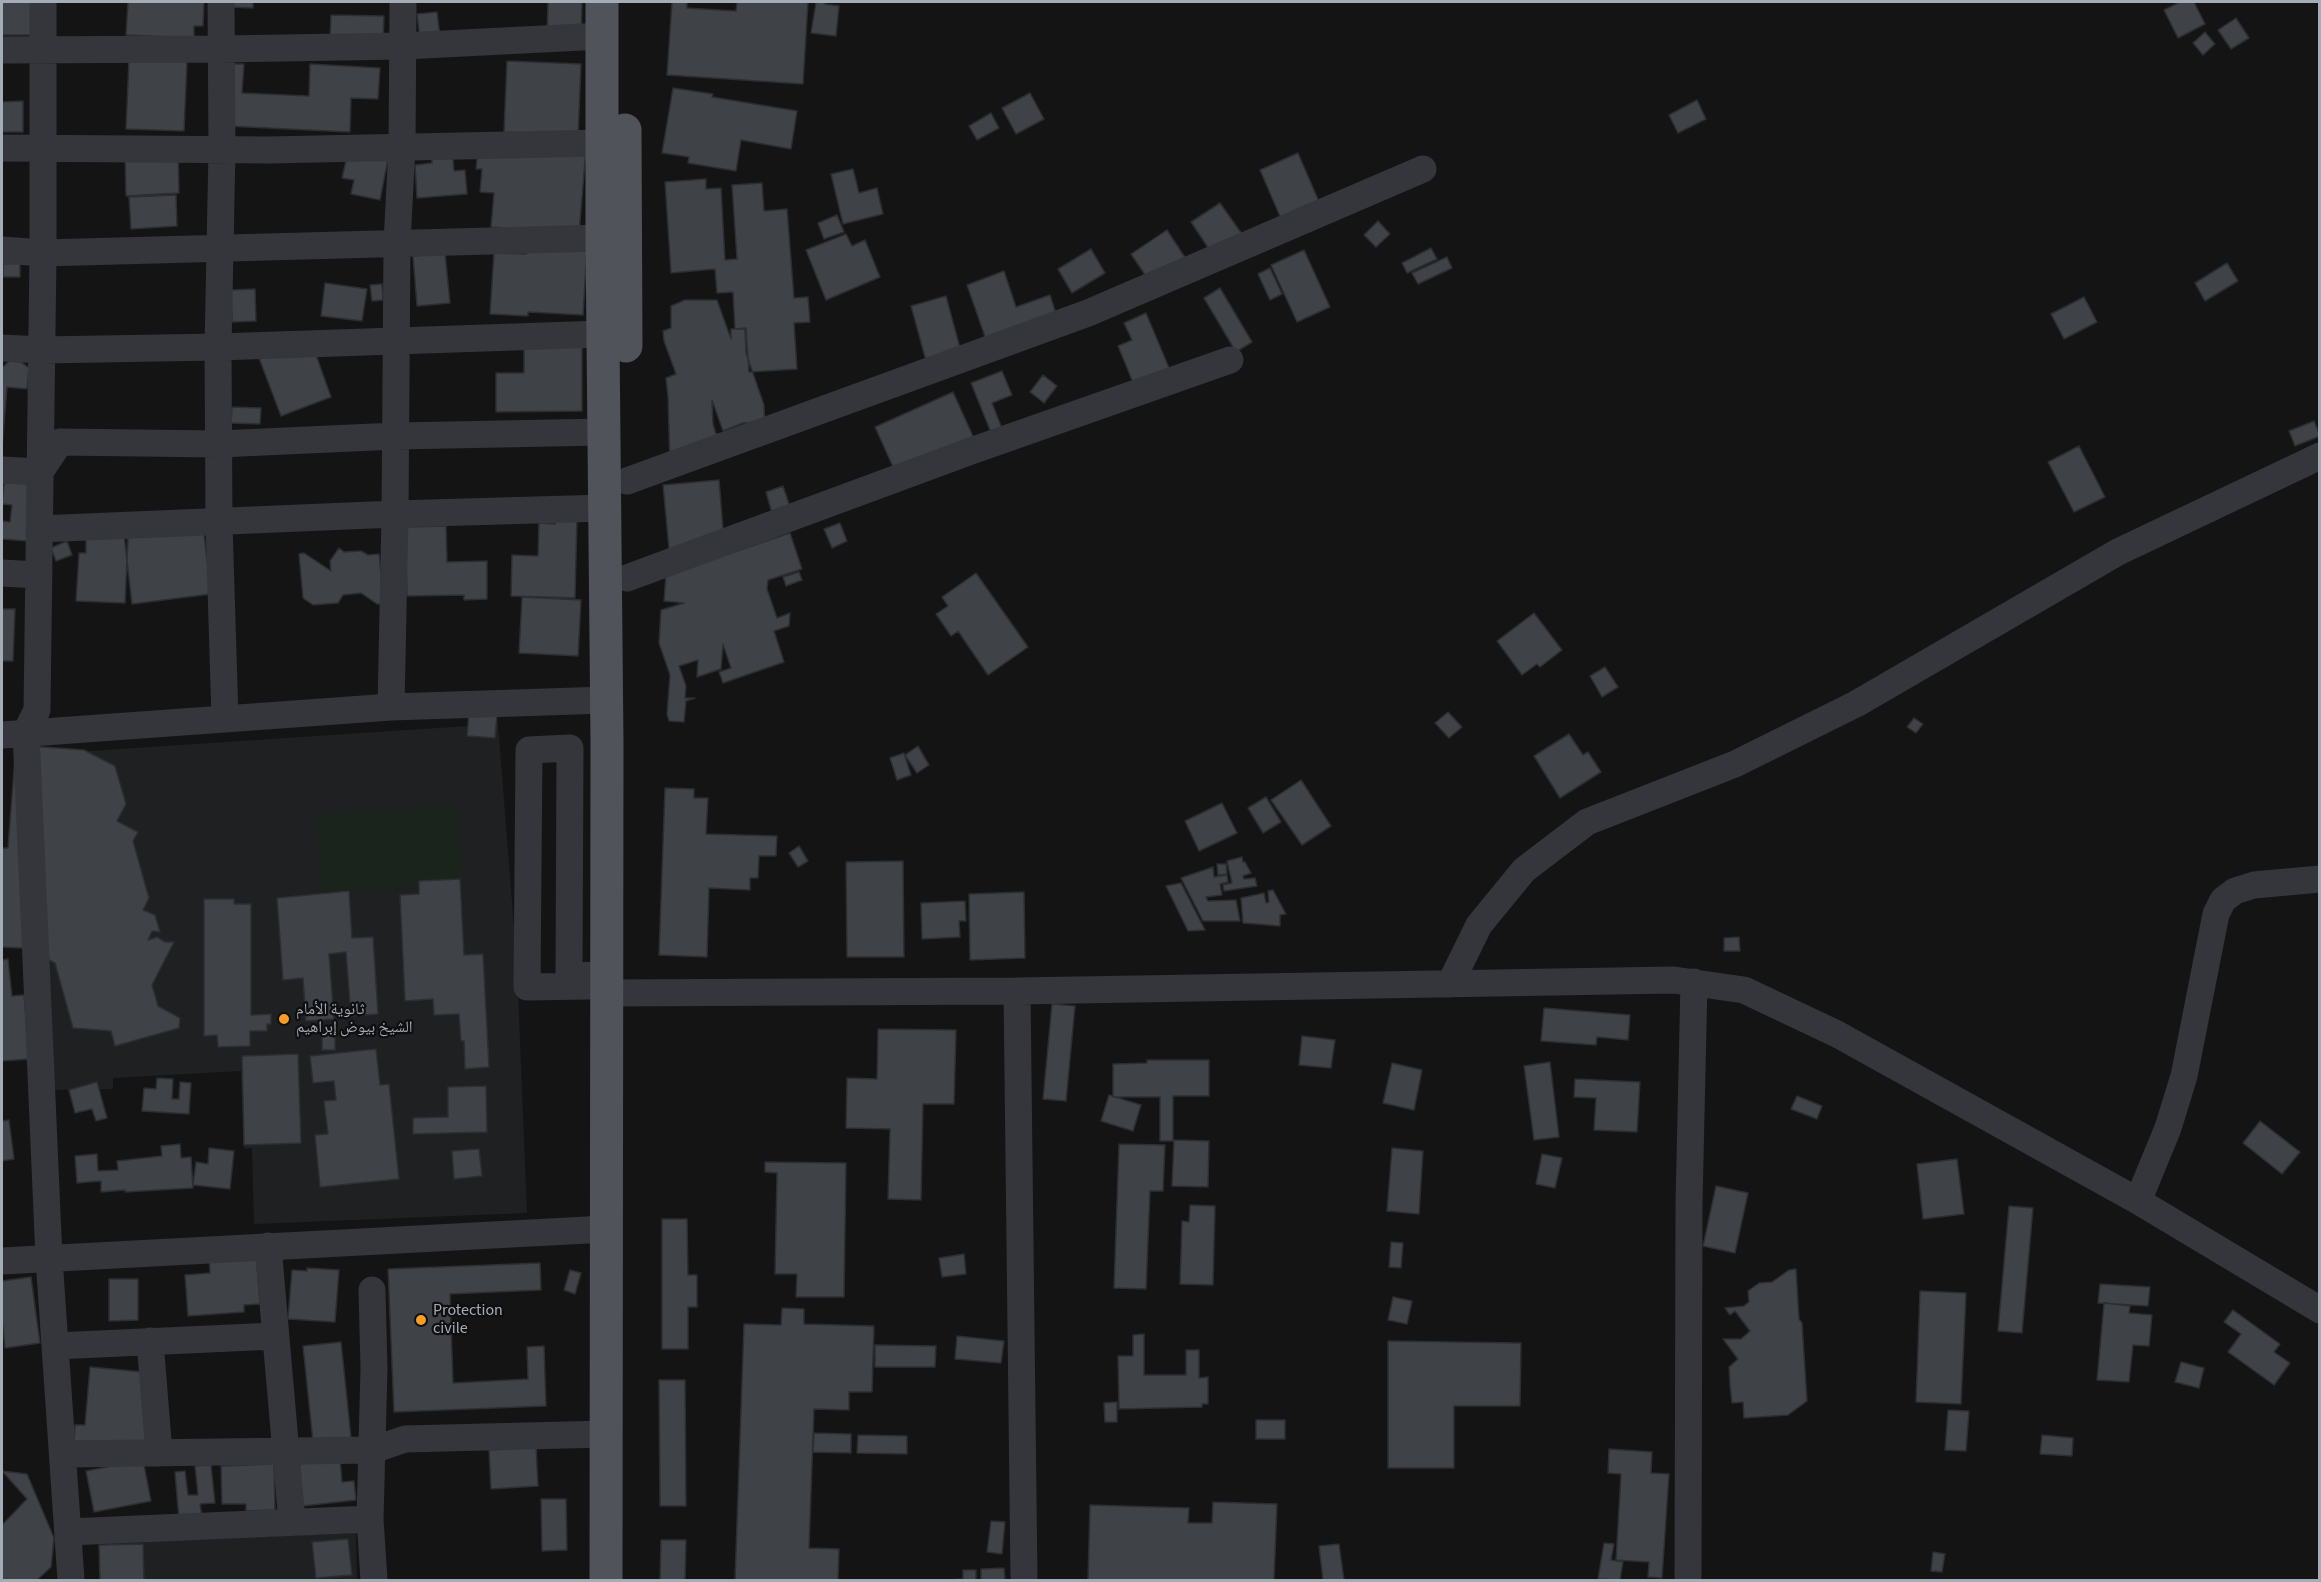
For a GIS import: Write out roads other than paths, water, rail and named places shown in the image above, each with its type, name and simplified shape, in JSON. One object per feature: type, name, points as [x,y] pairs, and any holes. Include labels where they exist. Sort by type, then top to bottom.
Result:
[{"type":"main road","points":[[602,2],[607,700],[612,986],[628,1581]]},
{"type":"main road","points":[[606,1581],[606,1228],[612,986],[629,871],[625,2]]},
{"type":"street","points":[[43,2],[43,252],[37,710],[14,733],[72,1581]]},
{"type":"street","points":[[221,2],[222,150],[218,347],[219,523],[225,718]]},
{"type":"street","points":[[391,707],[398,341],[397,243],[402,147],[403,2]]},
{"type":"street","points":[[2,50],[404,46],[602,36]]},
{"type":"street","points":[[2,148],[222,150],[602,142]]},
{"type":"street","points":[[627,482],[1088,313],[1423,169]]},
{"type":"street","points":[[2,250],[43,252],[602,238]]},
{"type":"street","points":[[2,348],[42,350],[218,347],[603,334]]},
{"type":"street","points":[[627,578],[971,450],[1230,360]]},
{"type":"street","points":[[40,471],[60,442],[219,444],[396,436],[604,432]]},
{"type":"street","points":[[1450,984],[1479,925],[1524,870],[1587,822],[1735,764],[1856,704],[2118,552],[2319,456]]},
{"type":"street","points":[[2,470],[40,471]]},
{"type":"street","points":[[39,529],[604,508]]},
{"type":"street","points":[[2,573],[39,575]]},
{"type":"street","points":[[14,733],[391,707],[607,700]]},
{"type":"street","points":[[612,986],[569,976],[570,748],[529,750],[527,987],[1017,991],[1674,980],[1744,990],[1837,1034],[2138,1201],[2319,1310]]},
{"type":"street","points":[[2138,1201],[2168,1128],[2184,1076],[2216,914],[2223,900],[2235,891],[2254,885],[2319,879]]},
{"type":"street","points":[[1688,1581],[1689,1203],[1694,982]]},
{"type":"street","points":[[1017,991],[1024,1581]]},
{"type":"street","points":[[2,1261],[606,1228]]},
{"type":"street","points":[[268,1246],[292,1522]]},
{"type":"street","points":[[372,1290],[374,1368],[370,1519],[374,1581]]},
{"type":"street","points":[[55,1346],[276,1336]]},
{"type":"street","points":[[150,1341],[159,1453]]},
{"type":"street","points":[[63,1454],[373,1450],[405,1438],[606,1434]]},
{"type":"street","points":[[68,1532],[370,1519]]},
{"type":"place","name":"ثانوية الأمام الشيخ بيوض إبراهيم","points":[[284,1019]]},
{"type":"place","name":"Protection civile","points":[[421,1320]]}]
